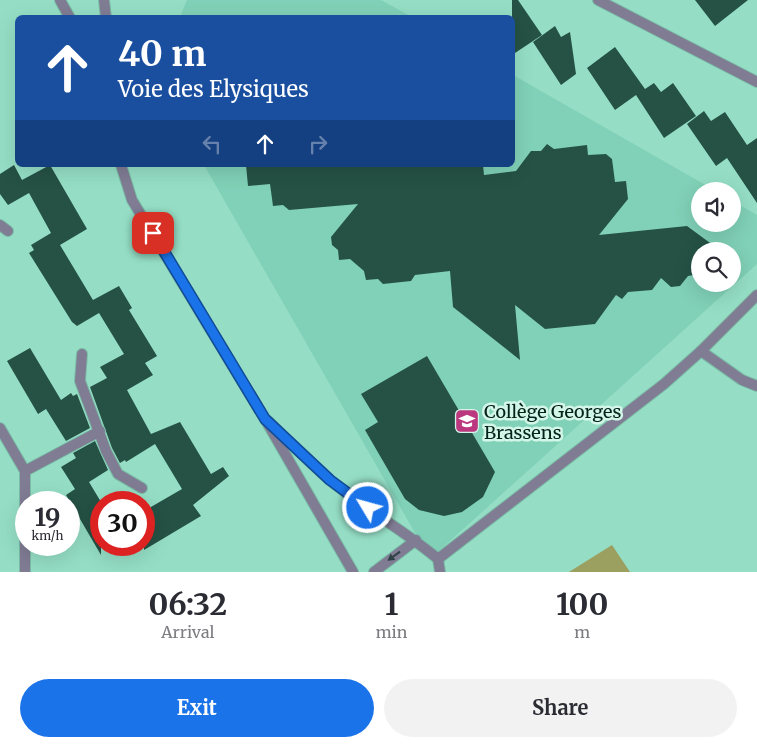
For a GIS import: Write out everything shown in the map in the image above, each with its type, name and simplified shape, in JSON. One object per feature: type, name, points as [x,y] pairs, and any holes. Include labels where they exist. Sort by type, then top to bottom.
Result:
[{"type":"street","points":[[60,0],[68,15]]},
{"type":"street","points":[[104,0],[106,15]]},
{"type":"street","points":[[598,0],[757,82]]},
{"type":"street","points":[[122,167],[132,200],[265,419],[353,572]]},
{"type":"street","points":[[438,560],[664,384],[701,352],[757,295]]},
{"type":"street","points":[[701,352],[742,380],[757,386]]},
{"type":"street","points":[[82,354],[80,381],[100,431],[106,452],[118,474],[142,488]]},
{"type":"street","points":[[265,419],[330,480],[392,526],[416,540],[438,560],[440,572]]},
{"type":"street","points":[[0,428],[25,471],[25,572]]},
{"type":"street","points":[[25,471],[100,431]]},
{"type":"street","points":[[374,572],[416,540]]},
{"type":"shaded area","points":[[187,0],[381,0],[408,15],[181,15]]},
{"type":"shaded area","name":"Collège Georges Brassens","points":[[515,76],[700,182],[691,182],[691,232],[741,232],[741,206],[757,215],[757,264],[741,278],[741,242],[691,242],[691,292],[726,292],[430,559],[205,167],[515,167]]},
{"type":"shaded area","points":[[612,545],[630,572],[569,572]]},
{"type":"building","points":[[512,0],[518,0],[542,35],[515,53],[515,15],[512,15]]},
{"type":"building","points":[[695,0],[748,0],[715,26]]},
{"type":"building","points":[[555,26],[561,37],[570,32],[576,74],[561,85],[533,42]]},
{"type":"building","points":[[615,47],[645,89],[654,83],[661,92],[673,83],[696,116],[664,138],[636,95],[615,110],[587,68]]},
{"type":"building","points":[[704,111],[711,121],[725,112],[747,145],[757,138],[757,203],[727,158],[716,166],[687,124]]},
{"type":"building","points":[[547,144],[554,149],[587,145],[588,155],[606,154],[612,159],[615,182],[626,181],[628,199],[599,235],[687,226],[691,229],[691,232],[695,232],[709,242],[691,242],[691,276],[688,276],[680,286],[671,287],[661,278],[652,290],[628,292],[622,299],[616,295],[595,324],[545,329],[515,305],[520,360],[453,307],[450,271],[415,275],[411,281],[383,284],[378,279],[366,280],[364,271],[350,259],[339,260],[338,250],[332,245],[331,237],[358,204],[289,210],[283,205],[273,206],[270,184],[248,186],[246,167],[483,167],[484,175],[516,171],[531,151],[541,151]]},
{"type":"building","points":[[14,165],[22,180],[46,167],[51,167],[87,229],[60,245],[93,300],[119,286],[132,308],[129,310],[157,356],[145,363],[153,375],[127,390],[151,434],[180,422],[211,474],[223,467],[229,476],[193,505],[201,516],[155,543],[155,505],[182,489],[155,444],[126,462],[125,460],[120,463],[112,448],[90,387],[107,378],[100,367],[124,354],[99,313],[77,326],[72,322],[29,253],[34,250],[31,245],[51,233],[29,193],[8,205],[0,194],[0,174]]},
{"type":"building","points":[[30,348],[61,400],[71,393],[73,396],[77,394],[90,428],[66,441],[46,409],[38,414],[7,361]]},
{"type":"building","points":[[427,356],[495,472],[483,497],[462,512],[444,516],[419,510],[405,499],[365,430],[378,422],[361,394]]},
{"type":"building","points":[[95,441],[108,470],[89,482],[94,491],[90,491],[90,536],[80,519],[80,491],[72,491],[75,489],[61,467],[76,458],[73,453]]},
{"type":"place","name":"Collège Georges Brassens","points":[[467,421]]},
{"type":"route","points":[[153,233],[265,419],[330,480],[368,508]]}]
